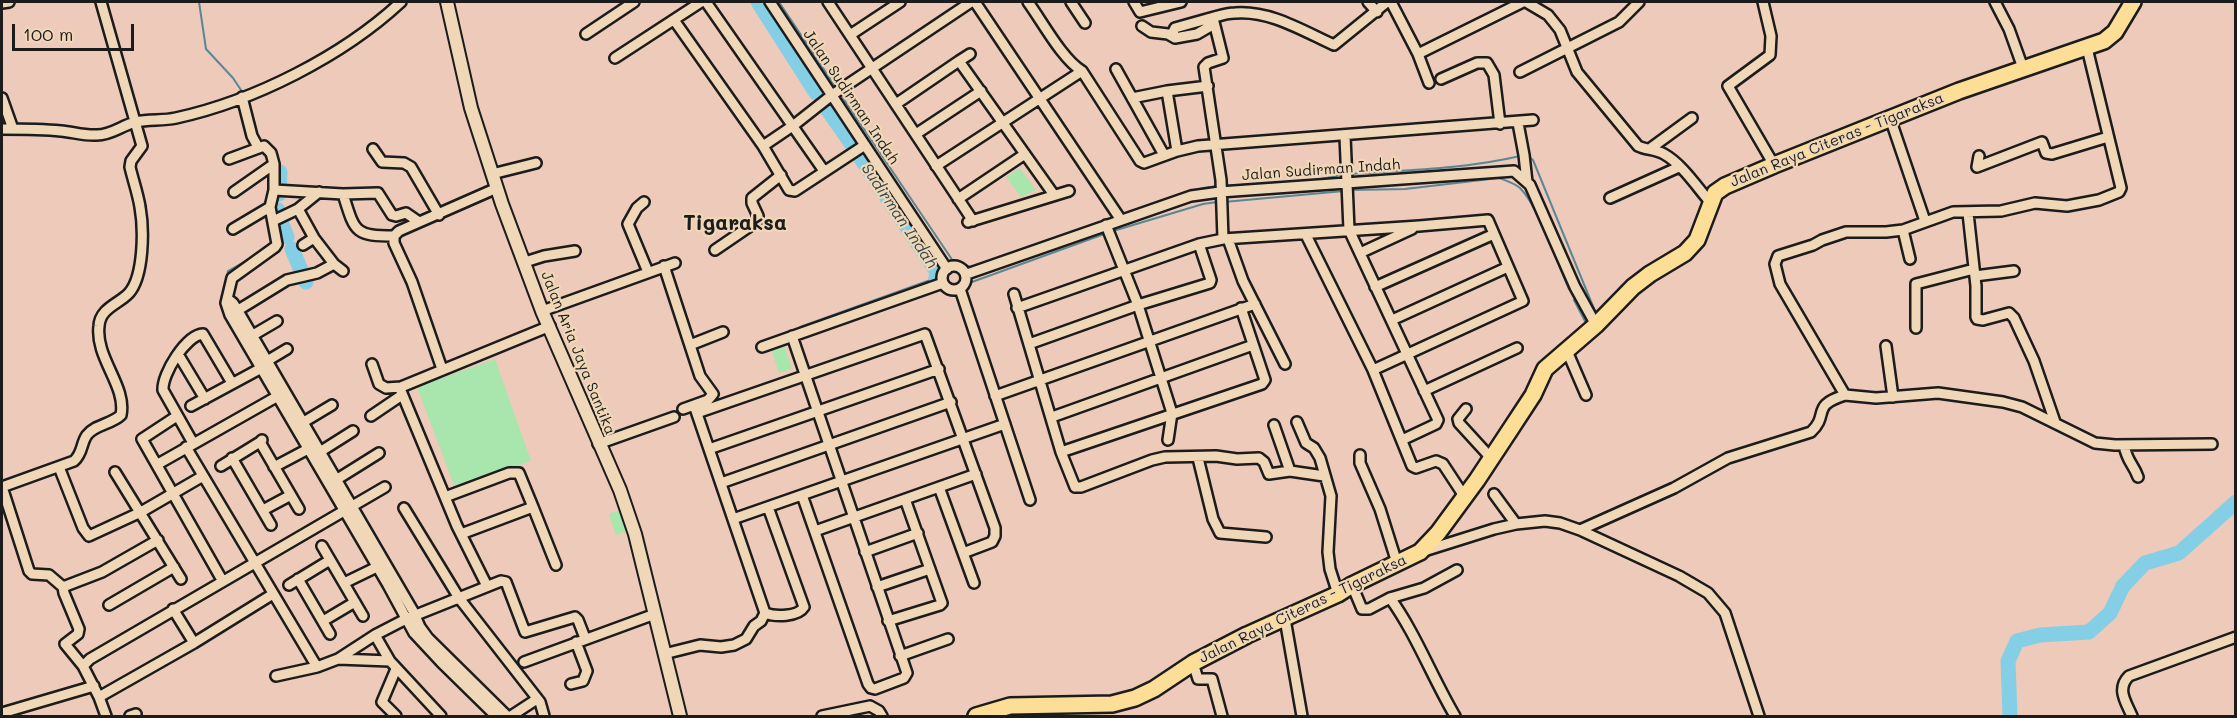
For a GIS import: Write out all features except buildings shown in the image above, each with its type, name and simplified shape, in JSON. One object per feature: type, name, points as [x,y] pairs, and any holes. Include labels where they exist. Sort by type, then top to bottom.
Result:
[{"type":"main road","name":"Jalan Raya Citeras - Tigaraksa","points":[[976,717],[1010,706],[1046,711],[1113,709],[1154,689],[1193,663],[1247,635],[1286,619],[1420,552],[1451,518],[1464,496],[1478,480],[1533,395],[1551,361],[1568,351],[1633,287],[1685,253],[1697,240],[1715,193],[1725,186],[1774,165],[1981,82],[2104,41],[2115,32],[2133,2]]},
{"type":"street","points":[[2,3],[9,2]]},
{"type":"street","points":[[101,2],[142,146],[131,160],[130,167],[142,223],[138,274],[128,294],[105,312],[99,326],[102,354],[121,400],[121,415],[90,432],[86,436],[80,456],[74,461],[2,488],[29,572],[49,576],[63,587],[79,629],[78,634],[65,644],[83,666],[99,697],[106,717]]},
{"type":"street","points":[[2,129],[55,130],[96,135],[116,131],[135,122],[175,118],[242,97],[322,61],[379,21],[401,2]]},
{"type":"street","name":"Jalan Aria Jaya Santika","points":[[447,2],[469,99],[492,174],[542,310],[590,418],[598,444],[620,490],[635,534],[680,717]]},
{"type":"street","points":[[586,34],[634,2]]},
{"type":"street","points":[[615,58],[701,2]]},
{"type":"street","points":[[706,2],[824,171]]},
{"type":"street","name":"Jalan Sudirman Indah","points":[[770,2],[947,268]]},
{"type":"street","points":[[830,2],[970,221],[1069,191]]},
{"type":"street","points":[[850,35],[900,2]]},
{"type":"street","points":[[763,146],[831,95],[973,2],[1121,220]]},
{"type":"street","points":[[1028,2],[1064,54],[1082,71],[1140,161],[1146,163],[1177,151],[1217,145],[1518,123],[1533,120]]},
{"type":"street","points":[[1071,2],[1085,23]]},
{"type":"street","points":[[1134,2],[1140,12],[1181,2]]},
{"type":"street","points":[[1368,2],[1377,12]]},
{"type":"street","points":[[1210,18],[1234,13],[1264,16],[1287,23],[1334,45],[1389,2],[1418,54],[1429,83]]},
{"type":"street","points":[[1418,54],[1525,2],[1548,15],[1560,30],[1577,72],[1638,146],[1644,149],[1651,148],[1692,118]]},
{"type":"street","points":[[1520,72],[1619,22],[1639,2]]},
{"type":"street","points":[[1763,2],[1771,36],[1770,55],[1728,86],[1774,165]]},
{"type":"street","points":[[1995,2],[2009,29],[2023,68]]},
{"type":"street","points":[[1142,26],[1151,32],[1168,34],[1175,38],[1197,34],[1209,27],[1210,18]]},
{"type":"street","points":[[1210,18],[1223,58],[1208,63],[1204,67],[1217,145],[1226,239],[1240,274],[1285,364]]},
{"type":"street","points":[[674,20],[763,146],[789,190],[795,191],[865,146]]},
{"type":"street","points":[[1845,395],[1780,284],[1775,260],[1778,256],[1846,232],[1903,230],[1953,212],[2001,211],[2035,203],[2067,206],[2099,200],[2119,192],[2121,188],[2087,48]]},
{"type":"street","points":[[896,104],[970,54]]},
{"type":"street","points":[[959,61],[1054,195]]},
{"type":"street","points":[[1441,79],[1477,63],[1487,63],[1494,75],[1500,124]]},
{"type":"street","points":[[1116,69],[1164,155]]},
{"type":"street","points":[[936,166],[1082,71]]},
{"type":"street","points":[[1132,98],[1167,91],[1208,87]]},
{"type":"street","points":[[916,135],[981,91]]},
{"type":"street","points":[[1167,91],[1177,151]]},
{"type":"street","points":[[242,97],[252,136],[258,147]]},
{"type":"street","points":[[2,98],[13,129]]},
{"type":"street","points":[[1890,118],[1925,221]]},
{"type":"street","points":[[1518,123],[1527,182],[1575,287],[1596,325]]},
{"type":"street","points":[[1346,136],[1349,230],[1438,420],[1436,424],[1402,440]]},
{"type":"street","points":[[1979,156],[1977,166],[2042,142],[2046,153],[2052,154],[2108,137]]},
{"type":"street","points":[[229,159],[265,146],[274,164],[274,190],[270,207],[276,247],[232,279],[228,299],[233,303],[234,313],[302,423],[313,452]]},
{"type":"street","points":[[1651,148],[1666,154],[1710,202]]},
{"type":"street","points":[[373,149],[382,162],[404,163],[411,167],[439,215]]},
{"type":"street","points":[[958,199],[1025,154]]},
{"type":"street","points":[[492,174],[536,163]]},
{"type":"street","points":[[234,192],[274,164]]},
{"type":"street","points":[[1610,198],[1679,167]]},
{"type":"street","name":"Jalan Sudirman Indah","points":[[967,274],[1191,196],[1348,182],[1514,171],[1527,182]]},
{"type":"street","points":[[715,250],[756,222],[758,216],[752,198],[781,175]]},
{"type":"street","points":[[442,369],[412,282],[394,243],[394,236],[418,222],[439,215],[497,188]]},
{"type":"street","points":[[274,190],[343,194],[378,193],[392,215],[406,213],[418,222]]},
{"type":"street","points":[[273,221],[298,209],[319,192]]},
{"type":"street","points":[[343,194],[349,213],[360,232],[368,236],[394,236]]},
{"type":"street","points":[[644,202],[637,208],[628,224],[648,272]]},
{"type":"street","points":[[233,229],[270,207]]},
{"type":"street","points":[[298,209],[314,238],[334,264],[343,271]]},
{"type":"street","points":[[1968,213],[1975,272],[1977,319],[1983,320],[2009,313],[2014,318],[2034,361],[2055,422]]},
{"type":"street","points":[[1017,308],[1199,244],[1226,239],[1488,220],[1523,301],[1372,370]]},
{"type":"street","points":[[1106,225],[1138,305],[1172,413],[1168,440]]},
{"type":"street","points":[[1360,253],[1419,226]]},
{"type":"street","points":[[1903,230],[1910,259]]},
{"type":"street","points":[[1305,234],[1372,370],[1413,468],[1436,461],[1443,464],[1464,496]]},
{"type":"street","points":[[1375,287],[1494,234]]},
{"type":"street","points":[[303,245],[314,238]]},
{"type":"street","points":[[1029,344],[1138,305],[1210,283],[1199,244]]},
{"type":"street","points":[[525,262],[575,251]]},
{"type":"street","points":[[542,310],[675,262]]},
{"type":"street","points":[[234,313],[287,280],[317,273],[334,264]]},
{"type":"street","points":[[664,266],[700,376],[713,394],[695,409]]},
{"type":"street","points":[[956,266],[963,268],[967,274],[967,282],[960,289],[949,290],[943,283],[942,278],[947,268],[956,266]]},
{"type":"street","points":[[1392,320],[1508,267]]},
{"type":"street","points":[[1916,328],[1916,284],[1975,272],[2014,271]]},
{"type":"street","points":[[762,347],[943,283]]},
{"type":"street","points":[[960,289],[1030,500]]},
{"type":"street","points":[[1014,294],[1061,452],[1075,487],[1158,458],[1216,456],[1237,459],[1259,458],[1264,462],[1269,474],[1290,471],[1324,476]]},
{"type":"street","points":[[996,396],[1256,304]]},
{"type":"street","points":[[1061,452],[1262,384],[1265,380],[1241,308]]},
{"type":"street","points":[[249,338],[277,321]]},
{"type":"street","points":[[371,416],[402,391],[442,369],[550,326]]},
{"type":"street","points":[[690,345],[723,332]]},
{"type":"street","points":[[232,383],[203,334],[194,337],[178,354],[162,387],[203,476],[317,667]]},
{"type":"street","points":[[683,409],[695,409],[805,375],[925,334],[995,528],[992,542],[963,553]]},
{"type":"street","points":[[792,336],[906,676],[875,689],[871,688],[802,495]]},
{"type":"street","points":[[1052,417],[1253,345]]},
{"type":"street","points":[[1886,346],[1893,397]]},
{"type":"street","points":[[1424,391],[1516,348]]},
{"type":"street","points":[[191,406],[266,364],[287,349]]},
{"type":"street","points":[[1568,351],[1586,394]]},
{"type":"street","points":[[178,354],[204,399]]},
{"type":"street","points":[[266,364],[278,396],[416,616],[422,630],[444,659],[496,717]]},
{"type":"street","points":[[372,364],[379,384],[402,391]]},
{"type":"street","points":[[709,449],[939,369]]},
{"type":"street","points":[[402,391],[461,534],[487,586]]},
{"type":"street","points":[[1580,530],[1674,488],[1728,458],[1811,432],[1818,425],[1824,405],[1845,395],[1876,398],[1938,393],[2003,402],[2022,407],[2095,443],[2212,444]]},
{"type":"street","points":[[158,464],[278,396]]},
{"type":"street","points":[[721,483],[951,402]]},
{"type":"street","points":[[302,423],[332,405]]},
{"type":"street","points":[[664,654],[700,645],[722,647],[734,645],[746,639],[765,613],[695,409]]},
{"type":"street","points":[[1466,409],[1458,419],[1459,423],[1491,458]]},
{"type":"street","points":[[177,416],[142,438],[222,580]]},
{"type":"street","points":[[598,444],[674,417]]},
{"type":"street","points":[[1297,422],[1306,443],[1314,448],[1320,458],[1331,496],[1328,552],[1330,569],[1338,594]]},
{"type":"street","points":[[733,519],[1005,424]]},
{"type":"street","points":[[1274,425],[1290,471]]},
{"type":"street","points":[[274,466],[313,452],[353,431]]},
{"type":"street","points":[[221,466],[261,441],[299,509]]},
{"type":"street","points":[[2124,445],[2129,464],[2134,468],[2138,477]]},
{"type":"street","points":[[332,482],[379,453]]},
{"type":"street","points":[[1360,455],[1360,463],[1380,508],[1397,563]]},
{"type":"street","points":[[232,458],[272,525]]},
{"type":"street","points":[[1198,458],[1213,519],[1220,532],[1229,535],[1266,537]]},
{"type":"street","points":[[59,467],[83,528],[89,536],[141,512],[203,476]]},
{"type":"street","points":[[115,472],[181,579]]},
{"type":"street","points":[[445,497],[515,472],[522,478],[556,565]]},
{"type":"street","points":[[815,531],[976,474]]},
{"type":"street","points":[[83,666],[90,659],[173,609],[385,487]]},
{"type":"street","points":[[939,487],[974,583]]},
{"type":"street","points":[[1494,494],[1516,524]]},
{"type":"street","points":[[263,510],[291,495]]},
{"type":"street","points":[[888,621],[941,604],[942,600],[905,499]]},
{"type":"street","points":[[461,534],[533,507]]},
{"type":"street","points":[[765,613],[775,615],[797,613],[801,612],[804,607],[768,507]]},
{"type":"street","points":[[404,508],[459,598],[537,699],[544,717]]},
{"type":"street","points":[[348,509],[414,633],[509,717],[537,699]]},
{"type":"street","points":[[1420,552],[1516,524],[1560,523],[1679,576],[1708,593],[1725,613],[1759,717]]},
{"type":"street","points":[[865,552],[918,534]]},
{"type":"street","points":[[63,587],[102,572],[158,540]]},
{"type":"street","points":[[322,546],[363,616]]},
{"type":"street","points":[[289,585],[330,560]]},
{"type":"street","points":[[109,605],[174,567]]},
{"type":"street","points":[[344,583],[377,567]]},
{"type":"street","points":[[877,586],[930,569]]},
{"type":"street","points":[[1352,585],[1362,609],[1369,609],[1390,598],[1424,588],[1457,570]]},
{"type":"street","points":[[298,579],[330,634]]},
{"type":"street","points":[[276,676],[317,667],[338,659],[375,635],[406,619],[501,581],[506,582],[525,632],[575,617],[578,620],[588,671],[583,681],[571,684]]},
{"type":"street","points":[[99,697],[194,643],[273,594]]},
{"type":"street","points":[[1390,598],[1401,612],[1455,717]]},
{"type":"street","points":[[323,621],[355,602]]},
{"type":"street","points":[[173,609],[194,643]]},
{"type":"street","points":[[524,662],[655,614]]},
{"type":"street","points":[[1286,619],[1302,717]]},
{"type":"street","points":[[375,635],[393,665],[441,717]]},
{"type":"street","points":[[2132,717],[2122,692],[2123,682],[2129,676],[2235,637]]},
{"type":"street","points":[[900,656],[948,639]]},
{"type":"street","points":[[338,659],[393,665]]},
{"type":"street","points":[[1193,663],[1198,679],[1212,679],[1222,717]]},
{"type":"street","points":[[393,665],[382,702],[396,717]]},
{"type":"street","points":[[2,713],[94,686]]},
{"type":"street","points":[[822,717],[870,706],[879,711],[882,717]]},
{"type":"green space","points":[[1020,168],[1036,190],[1021,197],[1006,177]]},
{"type":"green space","points":[[784,345],[792,369],[779,373],[771,349]]},
{"type":"green space","points":[[495,359],[531,461],[455,488],[417,387]]},
{"type":"green space","points":[[620,510],[628,531],[616,535],[609,514]]},
{"type":"waterway","points":[[199,2],[206,49],[241,90]]},
{"type":"waterway","name":"Sudirman Indah","points":[[758,2],[816,93]]},
{"type":"waterway","points":[[779,2],[835,86]]},
{"type":"waterway","points":[[843,98],[953,261],[971,267],[1003,257]]},
{"type":"waterway","name":"Sudirman Indah","points":[[827,109],[853,146]]},
{"type":"waterway","name":"Sudirman Indah","points":[[858,154],[937,272],[936,278]]},
{"type":"waterway","points":[[1527,155],[1533,160],[1597,316]]},
{"type":"waterway","points":[[1351,174],[1457,166],[1520,156]]},
{"type":"waterway","points":[[279,194],[280,172]]},
{"type":"waterway","points":[[1225,186],[1316,180],[1341,175]]},
{"type":"waterway","points":[[1351,190],[1405,189],[1499,178],[1510,182],[1520,188],[1534,208],[1569,289]]},
{"type":"waterway","points":[[1192,192],[1218,186]]},
{"type":"waterway","points":[[1224,202],[1344,191]]},
{"type":"waterway","points":[[1113,231],[1203,204],[1217,202]]},
{"type":"waterway","points":[[278,210],[287,237]]},
{"type":"waterway","points":[[972,282],[1107,233]]},
{"type":"waterway","points":[[281,241],[287,237]]},
{"type":"waterway","points":[[292,249],[306,282]]},
{"type":"waterway","points":[[224,294],[228,271],[258,254]]},
{"type":"waterway","points":[[800,327],[936,278]]},
{"type":"waterway","points":[[1574,300],[1587,325]]},
{"type":"waterway","points":[[2010,716],[2008,661],[2017,641],[2040,635],[2089,632],[2110,613],[2123,586],[2145,563],[2179,553],[2236,502]]},
{"type":"district","name":"Tigaraksa","points":[[735,224]]}]
